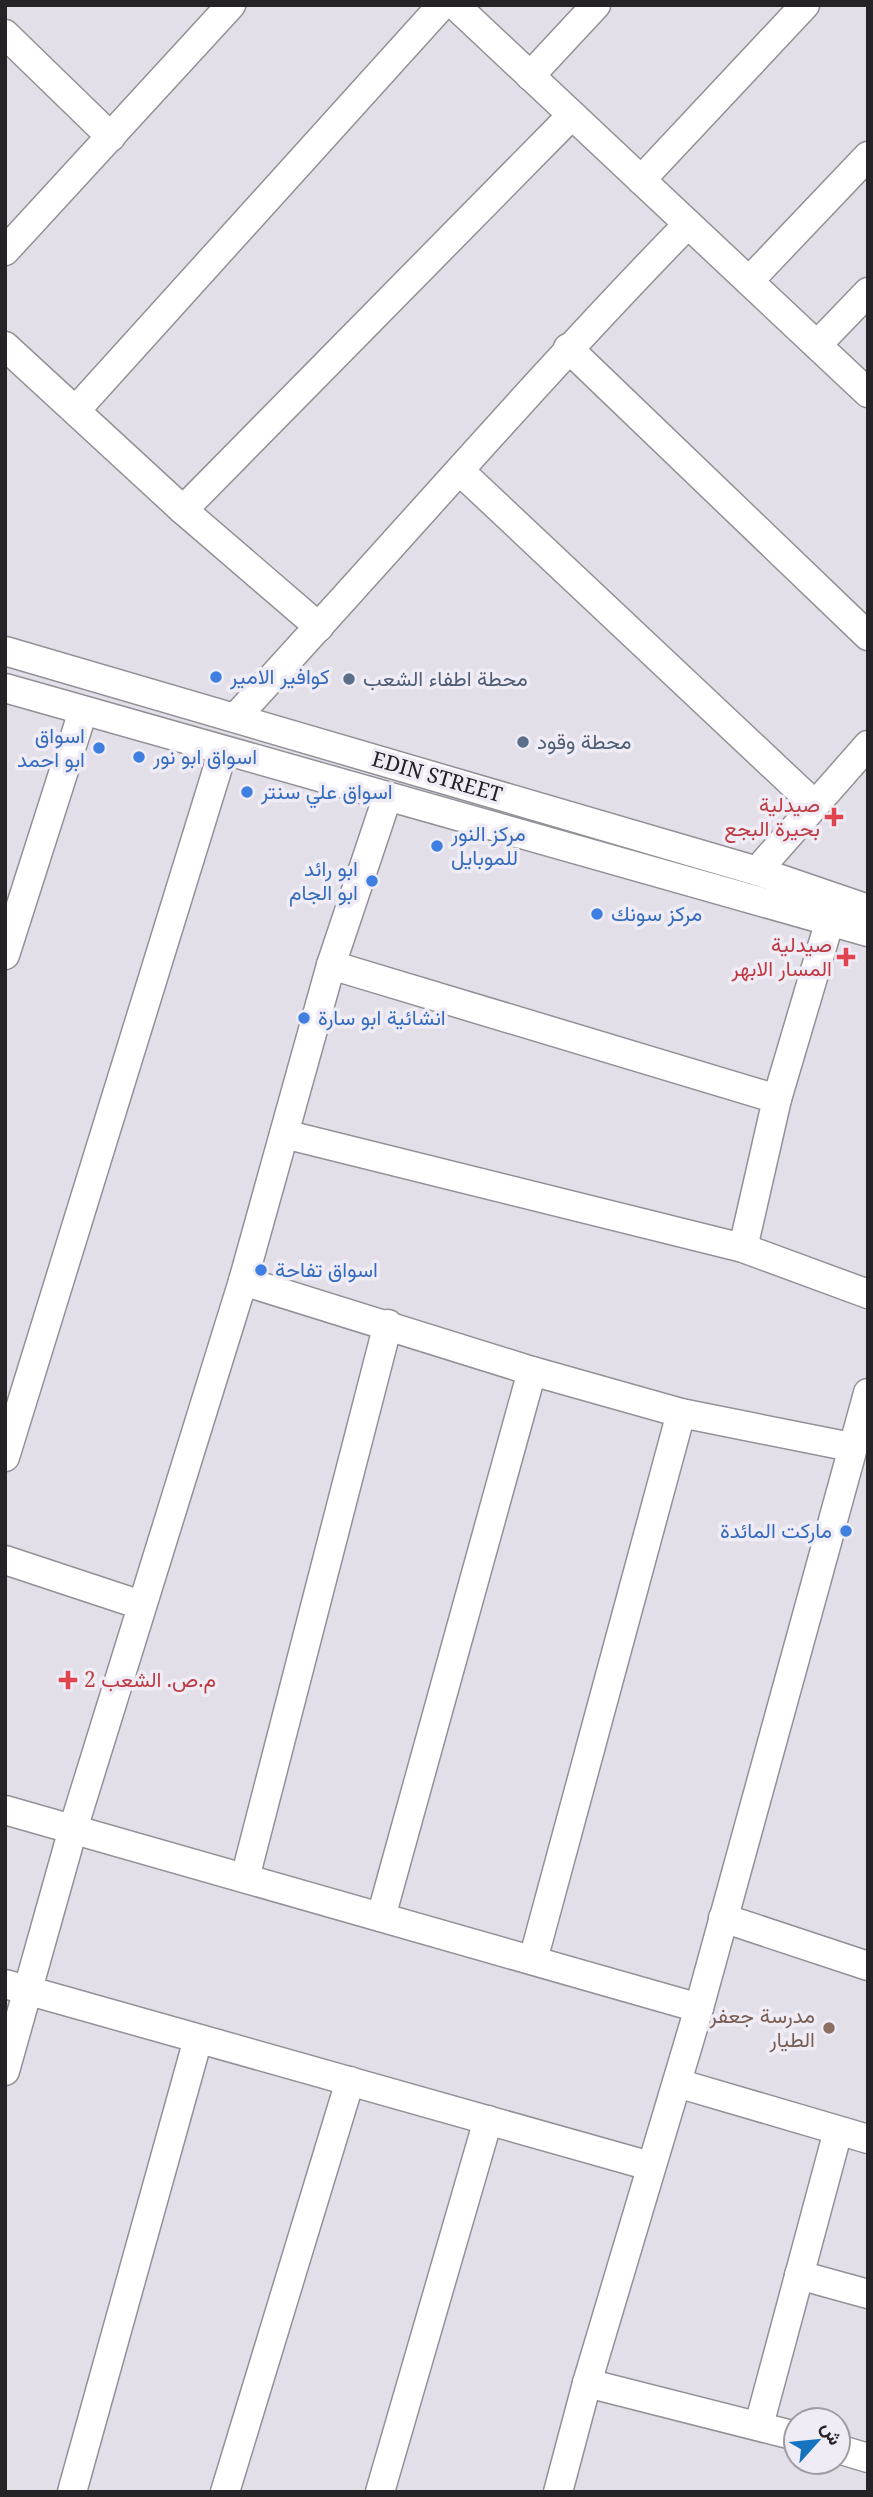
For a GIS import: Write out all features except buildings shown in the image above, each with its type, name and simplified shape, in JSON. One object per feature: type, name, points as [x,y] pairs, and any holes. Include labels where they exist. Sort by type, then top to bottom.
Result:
[{"type":"street","points":[[76,411],[442,5]]},
{"type":"street","points":[[455,5],[868,393]]},
{"type":"street","points":[[530,76],[596,5]]},
{"type":"street","points":[[641,180],[806,5]]},
{"type":"street","points":[[5,251],[228,6]]},
{"type":"street","points":[[5,34],[111,137]]},
{"type":"street","points":[[183,510],[572,115]]},
{"type":"street","points":[[749,281],[868,156]]},
{"type":"street","points":[[235,718],[461,472],[568,348],[688,224]]},
{"type":"street","points":[[817,345],[868,292]]},
{"type":"street","points":[[5,346],[183,510],[319,627]]},
{"type":"street","points":[[568,348],[868,636]]},
{"type":"street","points":[[461,472],[814,804]]},
{"type":"street","name":"EDIN STREET","points":[[5,651],[757,871],[868,909]]},
{"type":"street","name":"EDIN STREET","points":[[5,688],[387,799],[868,932]]},
{"type":"street","points":[[5,955],[83,711]]},
{"type":"street","points":[[757,871],[868,745]]},
{"type":"street","points":[[342,749],[346,787]]},
{"type":"street","points":[[5,1457],[223,751]]},
{"type":"street","points":[[5,2071],[17,1988],[73,1829],[243,1281],[331,965],[387,799]]},
{"type":"street","points":[[743,1248],[777,1099],[830,920]]},
{"type":"street","points":[[331,965],[777,1099]]},
{"type":"street","points":[[284,1134],[743,1248],[868,1294]]},
{"type":"street","points":[[243,1281],[532,1371],[681,1413],[851,1447]]},
{"type":"street","points":[[245,1878],[388,1324]]},
{"type":"street","points":[[381,1917],[532,1371]]},
{"type":"street","points":[[558,2492],[650,2166],[699,2008],[868,1392]]},
{"type":"street","points":[[533,1960],[681,1413]]},
{"type":"street","points":[[5,1560],[141,1605]]},
{"type":"street","points":[[5,1810],[699,2008]]},
{"type":"street","points":[[723,1918],[868,1966]]},
{"type":"street","points":[[17,1988],[650,2166]]},
{"type":"street","points":[[72,2492],[198,2039]]},
{"type":"street","points":[[225,2492],[350,2081]]},
{"type":"street","points":[[677,2083],[868,2140]]},
{"type":"street","points":[[380,2492],[488,2120]]},
{"type":"street","points":[[760,2425],[838,2131]]},
{"type":"street","points":[[799,2275],[868,2294]]},
{"type":"street","points":[[587,2383],[782,2432]]},
{"type":"place","name":"كوافير الامير","points":[[216,677]]},
{"type":"place","name":"محطة اطفاء الشعب","points":[[349,679]]},
{"type":"place","name":"محطة وقود","points":[[523,742]]},
{"type":"place","name":"اسواق ابو احمد","points":[[99,748]]},
{"type":"place","name":"اسواق ابو نور","points":[[139,757]]},
{"type":"place","name":"اسواق علي سنتر","points":[[247,792]]},
{"type":"place","name":"صيدلية بحيرة البجع","points":[[834,817]]},
{"type":"place","name":"مركز النور للموبايل","points":[[437,846]]},
{"type":"place","name":"ابو رائد ابو الجام","points":[[372,881]]},
{"type":"place","name":"مركز سونك","points":[[597,914]]},
{"type":"place","name":"صيدلية المسار الابهر","points":[[846,957]]},
{"type":"place","name":"انشائية ابو سارة","points":[[304,1018]]},
{"type":"place","name":"اسواق تفاحة","points":[[261,1270]]},
{"type":"place","name":"ماركت المائدة","points":[[846,1531]]},
{"type":"place","name":"م.ص. الشعب 2","points":[[68,1680]]},
{"type":"place","name":"مدرسة جعفر الطيار","points":[[829,2028]]}]
